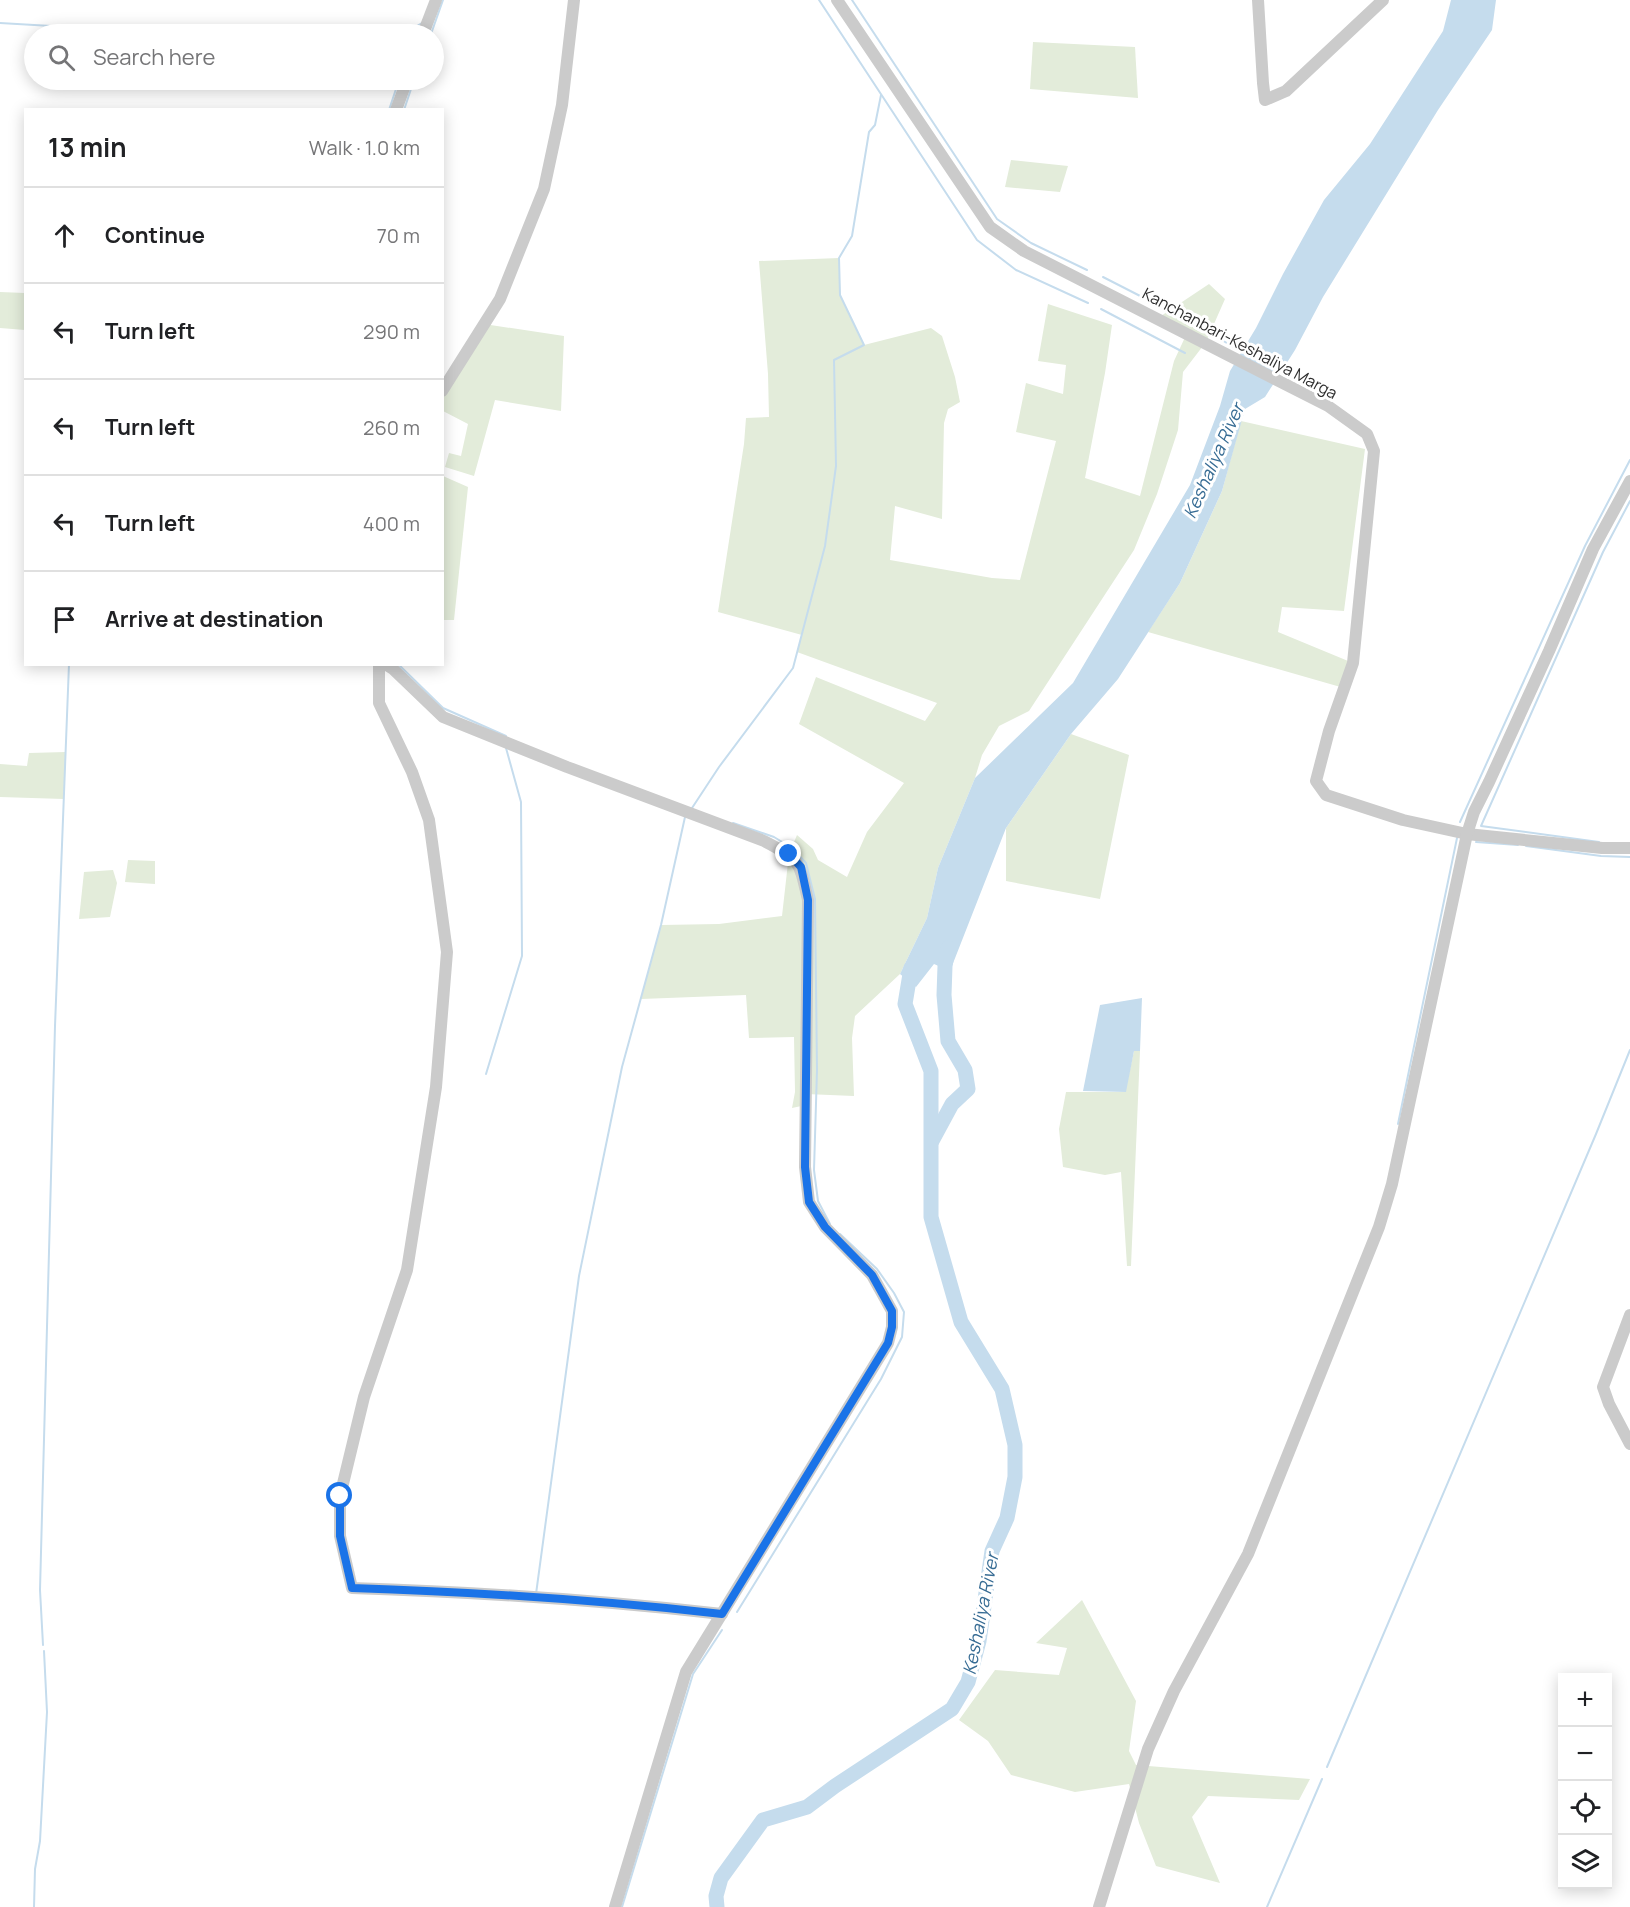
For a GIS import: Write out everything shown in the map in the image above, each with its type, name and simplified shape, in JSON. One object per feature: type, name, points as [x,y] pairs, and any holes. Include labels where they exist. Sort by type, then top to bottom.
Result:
[{"type":"street","points":[[427,24],[436,0]]},
{"type":"street","points":[[444,388],[500,299],[544,189],[562,105],[574,0]]},
{"type":"street","name":"Kanchanbari-Keshaliya Marga","points":[[837,0],[990,227],[1024,251],[1328,406],[1367,434],[1374,451],[1353,663],[1329,731],[1316,781],[1326,795],[1403,820],[1467,834],[1602,848],[1630,848]]},
{"type":"street","points":[[1258,0],[1265,100],[1286,91],[1383,0]]},
{"type":"street","points":[[397,108],[403,90]]},
{"type":"street","points":[[1098,1907],[1148,1749],[1174,1691],[1248,1554],[1379,1227],[1392,1184],[1467,834],[1474,812],[1549,651],[1593,549],[1630,482]]},
{"type":"street","points":[[379,666],[379,703],[412,772],[429,820],[447,952],[436,1087],[407,1270],[364,1397],[340,1496],[340,1536],[352,1588],[462,1592],[629,1604],[722,1614]]},
{"type":"street","points":[[388,666],[443,717],[567,767],[764,841],[789,854],[801,867],[808,900],[805,1167],[809,1202],[825,1227],[872,1275],[892,1311],[892,1327],[888,1343],[686,1672],[615,1907]]},
{"type":"street","points":[[1630,1315],[1603,1387],[1609,1404],[1630,1444]]},
{"type":"green space","points":[[1033,42],[1135,47],[1138,98],[1030,89]]},
{"type":"green space","points":[[1011,160],[1068,166],[1060,192],[1005,187]]},
{"type":"green space","points":[[839,258],[840,295],[864,345],[931,328],[942,336],[960,402],[948,409],[944,423],[942,519],[895,506],[890,560],[992,578],[1020,580],[1056,441],[1016,432],[1026,383],[1063,394],[1066,365],[1038,361],[1048,304],[1112,325],[1085,478],[1140,496],[1174,361],[1187,333],[1158,318],[1209,284],[1225,299],[1206,342],[1183,372],[1178,430],[1157,494],[1134,550],[1029,711],[999,726],[982,755],[975,778],[938,868],[927,918],[900,974],[855,1016],[852,1038],[854,1096],[806,1094],[806,1105],[792,1108],[795,1092],[794,1037],[749,1038],[746,995],[641,999],[661,925],[719,924],[782,916],[789,854],[797,835],[813,849],[818,860],[847,877],[867,832],[904,783],[799,724],[816,677],[925,721],[937,703],[797,652],[802,635],[718,612],[746,418],[769,417],[759,261]]},
{"type":"green space","points":[[0,292],[24,293],[24,330],[0,328]]},
{"type":"green space","points":[[484,324],[564,336],[561,411],[495,400],[474,476],[445,467],[449,453],[461,456],[468,424],[444,412],[444,388]]},
{"type":"green space","points":[[1241,421],[1365,449],[1344,611],[1282,607],[1278,632],[1353,663],[1344,688],[1148,632],[1180,583],[1222,491]]},
{"type":"green space","points":[[444,476],[468,487],[454,620],[444,620]]},
{"type":"green space","points":[[1071,734],[1129,755],[1100,899],[1006,881],[1006,828]]},
{"type":"green space","points":[[66,752],[64,799],[0,797],[0,764],[27,766],[29,753]]},
{"type":"green space","points":[[128,860],[155,861],[155,884],[125,882]]},
{"type":"green space","points":[[113,870],[117,883],[110,917],[79,919],[84,872]]},
{"type":"green space","points":[[1134,1051],[1140,1051],[1131,1266],[1127,1266],[1121,1172],[1105,1175],[1063,1167],[1059,1129],[1066,1092],[1125,1092]]},
{"type":"green space","points":[[1082,1600],[1136,1701],[1129,1751],[1136,1765],[1310,1779],[1299,1800],[1208,1796],[1192,1817],[1220,1883],[1156,1866],[1139,1823],[1129,1784],[1075,1792],[1011,1775],[988,1741],[959,1720],[995,1670],[1059,1675],[1067,1648],[1036,1643]]},
{"type":"water","points":[[1451,0],[1496,0],[1492,30],[1438,110],[1323,297],[1295,350],[1265,397],[1245,409],[1222,491],[1180,583],[1118,679],[1071,734],[1006,828],[950,971],[934,964],[916,987],[900,974],[927,918],[938,868],[975,778],[1073,683],[1190,485],[1220,406],[1230,371],[1256,328],[1283,274],[1324,200],[1370,144],[1443,31]]},
{"type":"water","points":[[1142,998],[1140,1051],[1134,1051],[1126,1092],[1083,1091],[1100,1005]]},
{"type":"waterway","points":[[435,24],[443,0]]},
{"type":"waterway","points":[[819,0],[977,240],[1016,270],[1088,303]]},
{"type":"waterway","points":[[852,0],[997,219],[1031,243],[1087,270]]},
{"type":"waterway","points":[[0,23],[24,24]]},
{"type":"waterway","points":[[390,108],[396,90]]},
{"type":"waterway","points":[[405,108],[411,90]]},
{"type":"waterway","points":[[692,808],[719,767],[793,668],[825,546],[836,466],[834,360],[864,345],[840,295],[839,258],[852,236],[869,132],[875,125],[881,95]]},
{"type":"waterway","points":[[1103,277],[1193,323],[1242,352]]},
{"type":"waterway","points":[[1101,309],[1185,353]]},
{"type":"waterway","points":[[1460,822],[1585,546],[1630,460]]},
{"type":"waterway","points":[[1599,842],[1481,826],[1603,552],[1630,501]]},
{"type":"waterway","points":[[43,1645],[40,1590],[55,1026],[69,666]]},
{"type":"waterway","points":[[400,666],[443,708],[506,736]]},
{"type":"waterway","points":[[486,1074],[522,956],[521,802],[506,748]]},
{"type":"waterway","points":[[536,1594],[579,1276],[622,1067],[661,925],[685,817]]},
{"type":"waterway","points":[[733,823],[774,837],[792,848],[806,863],[815,899],[817,1070],[814,1170],[818,1201],[830,1224]]},
{"type":"waterway","points":[[1398,1124],[1457,838]]},
{"type":"waterway","points":[[1476,842],[1518,845]]},
{"type":"waterway","points":[[1526,846],[1601,856],[1630,857]]},
{"type":"waterway","name":"Keshaliya River","points":[[932,1141],[952,1104],[968,1089],[965,1070],[948,1041],[944,995],[948,948]]},
{"type":"waterway","name":"Keshaliya River","points":[[717,1907],[716,1896],[721,1878],[763,1820],[807,1807],[952,1709],[968,1682],[979,1641],[992,1551],[1007,1518],[1015,1477],[1015,1445],[1002,1389],[961,1322],[931,1217],[931,1071],[905,1004],[911,968],[915,964]]},
{"type":"waterway","points":[[1327,1767],[1630,1050]]},
{"type":"waterway","points":[[737,1612],[881,1379],[902,1337],[904,1312],[894,1293],[877,1269],[840,1234]]},
{"type":"waterway","points":[[622,1907],[693,1674],[722,1630]]},
{"type":"waterway","points":[[34,1907],[47,1712],[44,1651]]},
{"type":"waterway","points":[[1267,1907],[1322,1779]]},
{"type":"route","points":[[340,1496],[340,1536],[352,1588],[462,1592],[629,1604],[722,1614],[888,1343],[892,1327],[892,1311],[872,1275],[825,1227],[809,1202],[805,1167],[808,900],[801,867],[789,854]]}]
